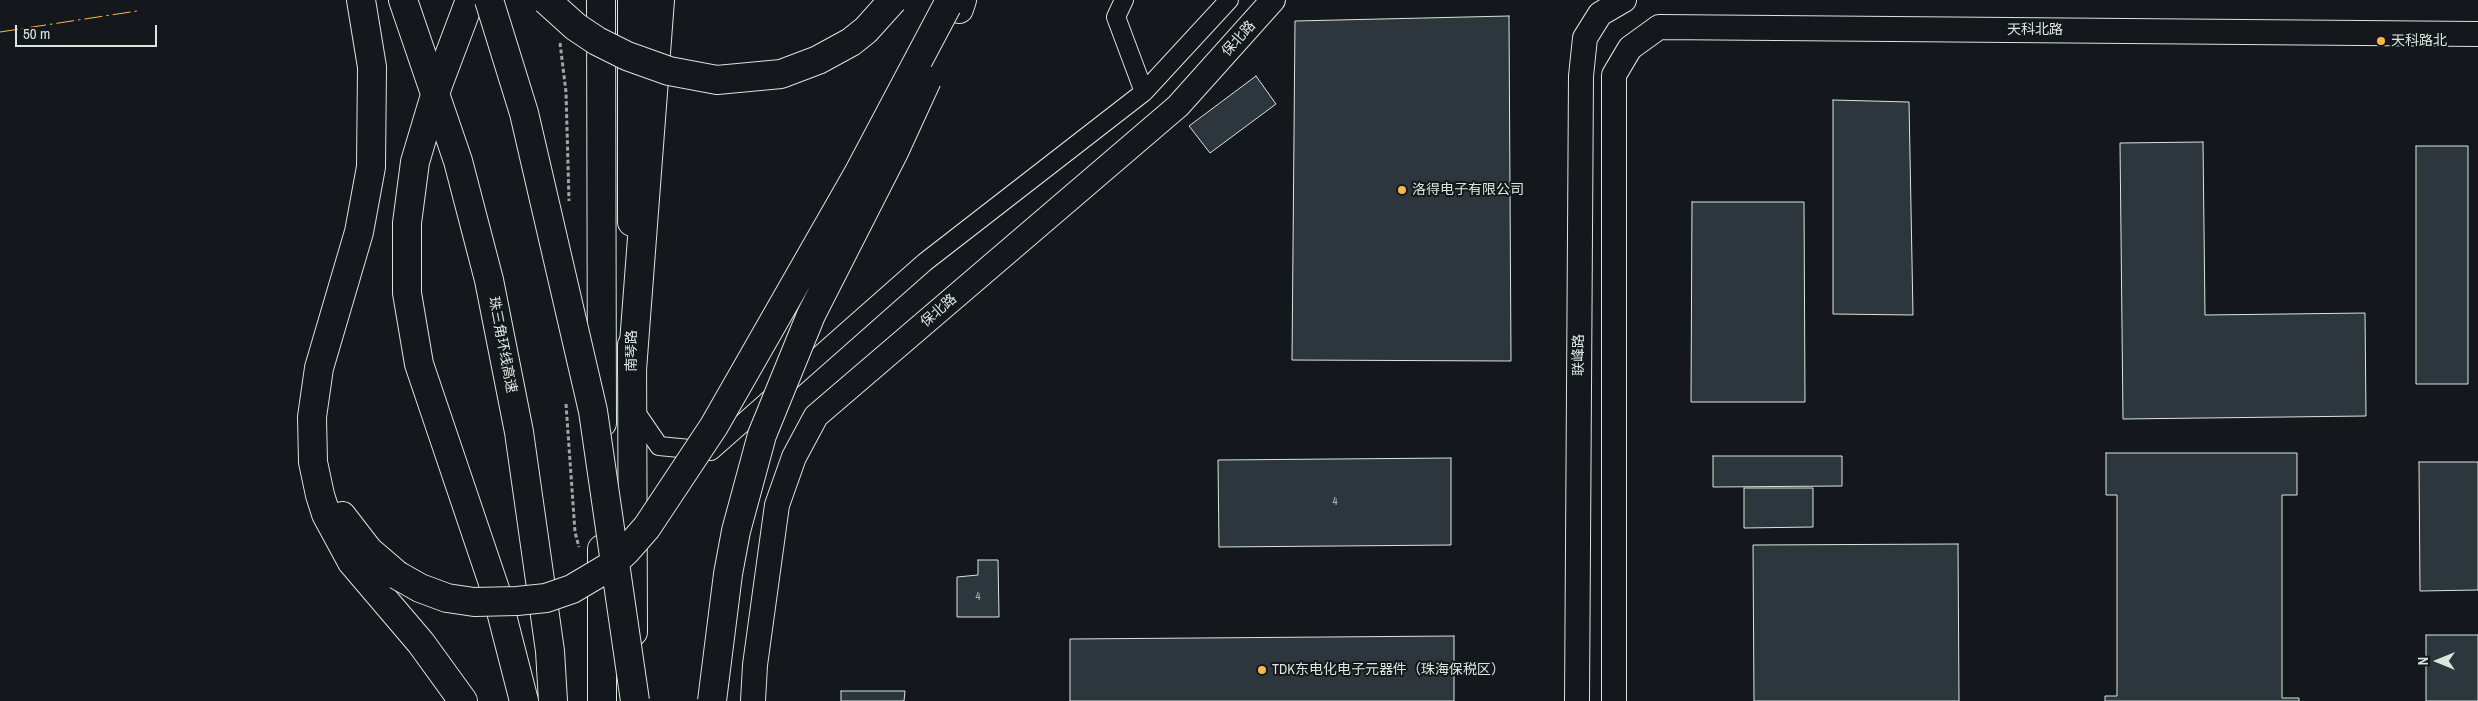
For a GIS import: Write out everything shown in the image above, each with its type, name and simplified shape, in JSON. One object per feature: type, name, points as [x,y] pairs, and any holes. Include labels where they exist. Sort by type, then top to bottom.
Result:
[{"type":"main road","points":[[361,0],[372,67],[371,167],[360,232],[319,368],[312,417],[314,462],[320,495],[326,514],[352,562],[421,643],[463,701]]},
{"type":"main road","name":"珠三角环线高速","points":[[403,0],[458,161],[489,280],[521,441],[550,651],[553,701]]},
{"type":"main road","points":[[470,0],[432,103],[414,162],[407,223],[407,293],[419,364],[496,592],[524,701]]},
{"type":"main road","points":[[489,0],[524,113],[593,411],[634,701]]},
{"type":"main road","points":[[546,0],[576,27],[597,41],[627,56],[669,71],[718,80],[781,74],[818,60],[851,42],[866,30],[893,0]]},
{"type":"main road","points":[[601,0],[602,701]]},
{"type":"main road","name":"南琴路","points":[[632,0],[634,701]]},
{"type":"main road","points":[[632,370],[660,0]]},
{"type":"main road","points":[[314,462],[339,511],[369,550],[397,575],[434,594],[474,602],[546,598],[579,586],[608,567],[647,527],[714,426],[955,4]]},
{"type":"main road","points":[[712,701],[728,574],[736,531],[762,435],[811,315],[894,152],[955,4]]},
{"type":"street","points":[[1124,0],[1116,17],[1144,92]]},
{"type":"street","points":[[633,525],[712,451],[925,262],[1144,92],[1229,0]]},
{"type":"street","name":"保北路","points":[[753,701],[755,665],[777,504],[794,457],[816,416],[1178,106],[1273,0]]},
{"type":"street","name":"联峰路","points":[[1577,701],[1581,76],[1585,38],[1600,14],[1624,0]]},
{"type":"street","name":"天科北路","points":[[1614,701],[1614,75],[1630,48],[1659,27],[2478,34]]},
{"type":"street","points":[[633,406],[659,446],[712,451]]},
{"type":"building","name":"洛得电子有限公司","points":[[1509,16],[1511,361],[1292,360],[1295,21]]},
{"type":"building","points":[[1256,76],[1276,104],[1210,153],[1189,126]]},
{"type":"building","points":[[1833,100],[1909,102],[1913,315],[1833,314]]},
{"type":"building","points":[[2203,142],[2205,315],[2365,313],[2366,416],[2123,419],[2120,143]]},
{"type":"building","points":[[2416,146],[2468,146],[2468,384],[2416,384]]},
{"type":"building","points":[[1692,202],[1804,202],[1805,402],[1691,402]]},
{"type":"building","points":[[2106,453],[2297,453],[2297,495],[2282,495],[2282,698],[2299,698],[2299,701],[2105,701],[2105,696],[2117,696],[2117,495],[2106,495]]},
{"type":"building","points":[[1713,456],[1842,456],[1842,486],[1713,487]]},
{"type":"building","points":[[1451,458],[1451,545],[1219,547],[1218,460]]},
{"type":"building","points":[[2419,462],[2478,462],[2478,590],[2420,591]]},
{"type":"building","points":[[1744,488],[1813,488],[1813,527],[1744,528]]},
{"type":"building","points":[[1958,544],[1959,701],[1754,701],[1753,545]]},
{"type":"building","points":[[978,560],[998,560],[999,617],[957,617],[957,577],[978,575]]},
{"type":"building","points":[[2426,635],[2478,635],[2478,701],[2426,701]]},
{"type":"building","name":"TDK东电化电子元器件（珠海保税区）","points":[[1454,636],[1454,701],[1070,701],[1070,639]]},
{"type":"building","points":[[841,691],[905,691],[904,701],[841,701]]},
{"type":"power","points":[[0,32],[137,11]]},
{"type":"place","name":"天科路北","points":[[2381,41]]},
{"type":"place","name":"洛得电子有限公司","points":[[1402,190]]},
{"type":"place","name":"TDK东电化电子元器件（珠海保税区）","points":[[1262,670]]}]
